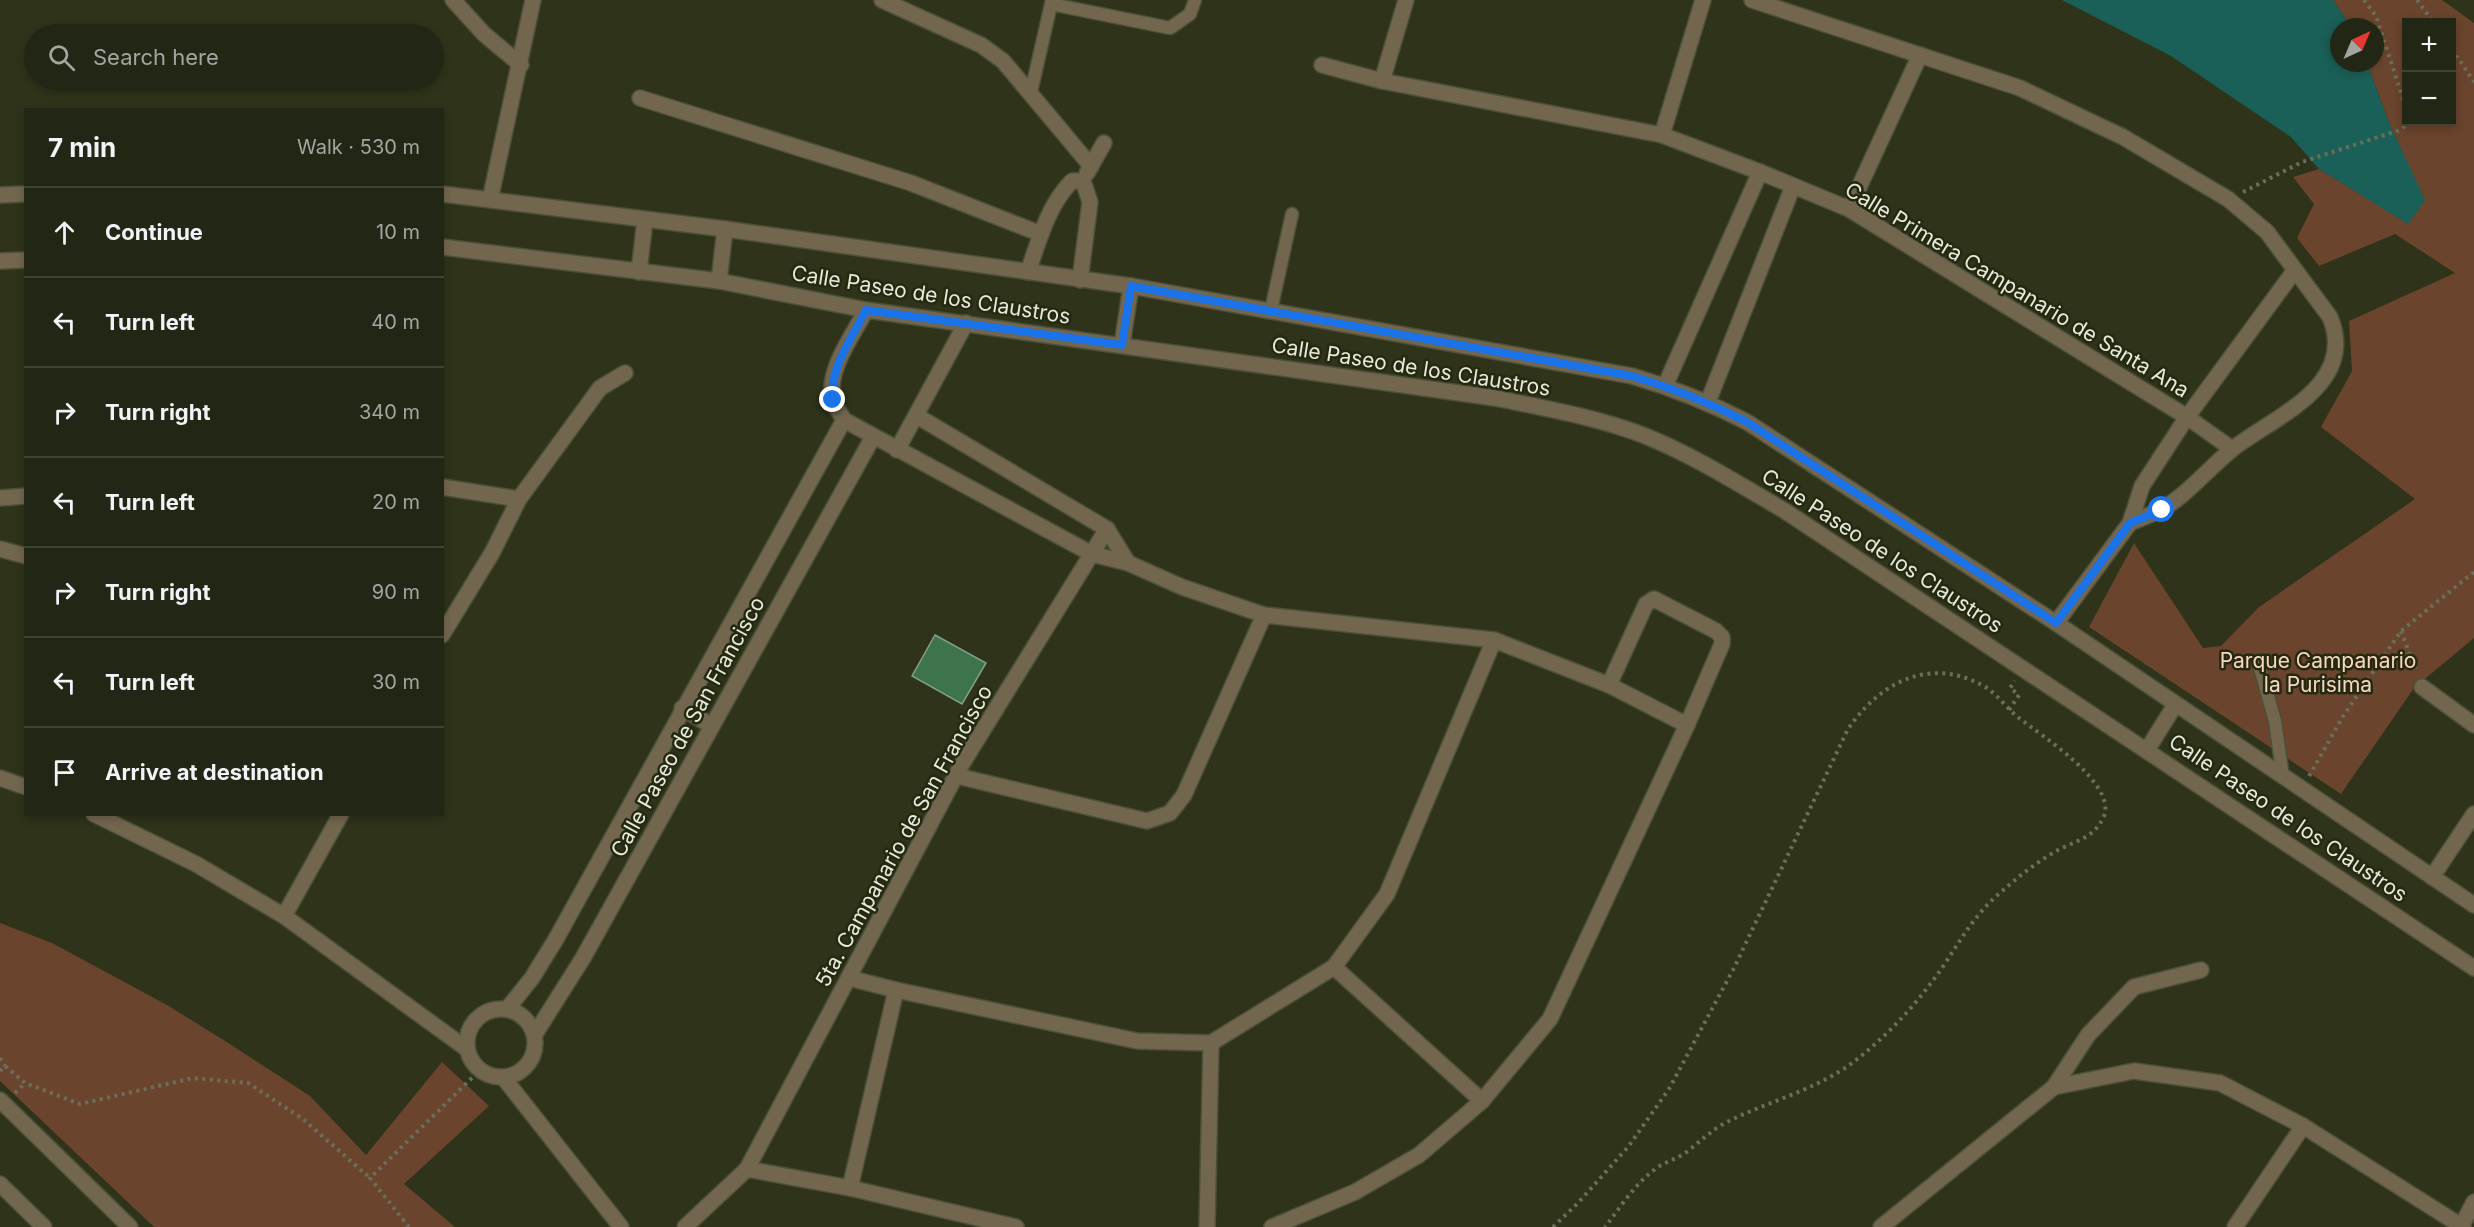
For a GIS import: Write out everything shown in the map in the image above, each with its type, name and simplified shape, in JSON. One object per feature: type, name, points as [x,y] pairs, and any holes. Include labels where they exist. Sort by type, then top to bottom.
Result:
[{"type":"street","points":[[453,0],[484,34],[521,65]]},
{"type":"street","points":[[490,200],[521,65],[533,0]]},
{"type":"street","points":[[882,0],[981,45],[1003,62],[1031,92],[1091,166]]},
{"type":"street","points":[[1382,81],[1406,0]]},
{"type":"street","points":[[1662,135],[1703,0]]},
{"type":"street","points":[[1752,0],[2020,88],[2123,136],[2228,199],[2267,232],[2330,317],[2334,328],[2334,357],[2328,370],[2300,405],[2232,449],[2162,510],[2130,523]]},
{"type":"street","points":[[1849,209],[1920,55]]},
{"type":"street","name":"Calle Primera Campanario de Santa Ana","points":[[1322,65],[1382,81],[1662,135],[1849,209],[2187,417],[2232,449]]},
{"type":"street","points":[[640,98],[911,183],[1041,234]]},
{"type":"street","points":[[1080,280],[1090,202],[1083,181],[1104,143]]},
{"type":"street","points":[[1665,386],[1760,172]]},
{"type":"street","points":[[1028,272],[1041,234],[1061,193],[1072,181],[1083,181]]},
{"type":"street","points":[[1708,402],[1793,186]]},
{"type":"street","points":[[0,195],[24,194]]},
{"type":"street","name":"Calle Paseo de los Claustros","points":[[444,194],[725,229],[1131,286],[1632,376],[1665,386],[1708,402],[1747,422],[2056,623],[2474,905]]},
{"type":"street","points":[[639,272],[645,220]]},
{"type":"street","points":[[719,281],[725,229]]},
{"type":"street","name":"Calle Paseo de los Claustros","points":[[444,247],[719,281],[866,310],[1495,398],[1557,411],[1642,435],[1715,470],[1785,511],[2474,968]]},
{"type":"street","points":[[0,261],[24,260]]},
{"type":"street","points":[[2056,623],[2130,523],[2142,486],[2187,417],[2295,270]]},
{"type":"street","points":[[1122,345],[1131,286]]},
{"type":"street","points":[[866,310],[836,369],[831,388],[833,400],[844,420],[1092,554],[1128,563],[1182,586],[1264,615],[1494,640],[1609,685],[1687,725]]},
{"type":"street","points":[[897,450],[966,323]]},
{"type":"street","points":[[444,632],[492,553],[519,499],[600,388],[625,373]]},
{"type":"street","points":[[917,416],[1107,529],[1128,563]]},
{"type":"street","name":"Calle Paseo de San Francisco","points":[[508,1008],[532,978],[556,939],[682,708],[844,420]]},
{"type":"street","name":"Calle Paseo de San Francisco","points":[[535,1034],[584,958],[873,437]]},
{"type":"street","points":[[444,487],[519,499]]},
{"type":"street","points":[[0,498],[24,496]]},
{"type":"street","name":"5ta. Campanario de San Francisco","points":[[685,1227],[747,1169],[957,776],[1107,529]]},
{"type":"street","points":[[0,549],[24,555]]},
{"type":"street","points":[[1272,1227],[1355,1192],[1419,1155],[1482,1101],[1550,1019],[1687,725],[1722,644],[1722,637],[1716,631],[1654,599],[1646,604],[1609,685]]},
{"type":"street","points":[[957,776],[1147,821],[1170,813],[1184,795],[1264,615]]},
{"type":"street","points":[[849,978],[1137,1041],[1211,1042],[1334,967],[1387,894],[1494,640]]},
{"type":"street","points":[[2422,687],[2474,724]]},
{"type":"street","points":[[2147,750],[2175,705]]},
{"type":"street","points":[[682,708],[712,726]]},
{"type":"street","points":[[0,778],[24,786]]},
{"type":"street","points":[[2432,877],[2474,814]]},
{"type":"street","points":[[98,816],[196,864],[284,916],[467,1049]]},
{"type":"street","points":[[284,916],[335,818]]},
{"type":"street","points":[[1334,967],[1482,1101]]},
{"type":"street","points":[[1881,1227],[2054,1087],[2088,1035],[2134,987],[2201,970]]},
{"type":"street","points":[[850,1188],[896,990]]},
{"type":"street","points":[[503,1077],[520,1071],[532,1058],[536,1046],[535,1034],[530,1022],[520,1013],[508,1008],[494,1009],[482,1014],[472,1023],[467,1036],[467,1049],[471,1060],[480,1070],[503,1077],[621,1227]]},
{"type":"street","points":[[1207,1227],[1211,1042]]},
{"type":"street","points":[[2054,1087],[2134,1071],[2220,1083],[2303,1126],[2462,1226],[2474,1202]]},
{"type":"street","points":[[0,1100],[130,1227]]},
{"type":"street","points":[[2235,1227],[2303,1126]]},
{"type":"street","points":[[747,1169],[850,1188],[1016,1227]]},
{"type":"street","points":[[0,1184],[44,1227]]},
{"type":"lane","points":[[1031,92],[1052,2],[1170,28],[1190,14],[1195,0]]},
{"type":"lane","points":[[1271,310],[1292,214]]},
{"type":"lane","points":[[2258,661],[2275,722],[2283,777]]},
{"type":"path","points":[[2364,0],[2376,16],[2402,96]]},
{"type":"path","points":[[2417,0],[2430,18]]},
{"type":"path","points":[[2456,56],[2474,81]]},
{"type":"path","points":[[2228,199],[2302,162],[2400,130],[2405,126]]},
{"type":"path","points":[[2301,790],[2342,718],[2401,631],[2474,572]]},
{"type":"path","points":[[2401,631],[2422,687]]},
{"type":"path","points":[[2009,710],[2019,695],[2010,688],[2024,668]]},
{"type":"path","points":[[1553,1227],[1578,1203],[1628,1147],[1669,1089],[1734,968],[1848,729],[1859,713],[1892,684],[1912,676],[1937,674],[1981,684],[2009,710],[2072,759],[2104,798],[2105,813],[2098,827],[2087,838],[2055,851],[1997,896],[1971,923],[1915,1005],[1886,1035],[1848,1066],[1816,1085],[1712,1130],[1684,1154],[1655,1168],[1605,1227]]},
{"type":"path","points":[[0,1058],[5,1066],[26,1083],[80,1104],[193,1078],[248,1083],[303,1119],[370,1178],[410,1227]]},
{"type":"path","points":[[0,1071],[5,1066]]},
{"type":"path","points":[[370,1178],[480,1070]]},
{"type":"green space","name":"Parque Campanario la Purisima","points":[[2333,0],[2442,0],[2474,23],[2474,638],[2414,688],[2341,794],[2089,627],[2134,543],[2203,648],[2221,646],[2259,607],[2415,499],[2321,427],[2352,371],[2349,321],[2455,273],[2395,234],[2319,266],[2297,238],[2314,204],[2293,177],[2319,169],[2408,223],[2388,120],[2370,72],[2384,72],[2384,18],[2345,18]]},
{"type":"green space","points":[[0,923],[52,943],[167,1005],[222,1039],[310,1096],[366,1155],[442,1062],[489,1106],[404,1184],[455,1227],[154,1227],[0,1081]]},
{"type":"water","points":[[2062,0],[2333,0],[2345,18],[2330,18],[2330,72],[2370,72],[2388,120],[2425,200],[2408,224],[2319,169],[2291,137],[2171,56]]},
{"type":"building","points":[[935,635],[986,663],[962,704],[912,676]]},
{"type":"route","points":[[833,400],[831,388],[836,369],[866,310],[1122,345],[1131,286],[1632,376],[1665,386],[1708,402],[1747,422],[2056,623],[2130,523],[2162,510]]}]
